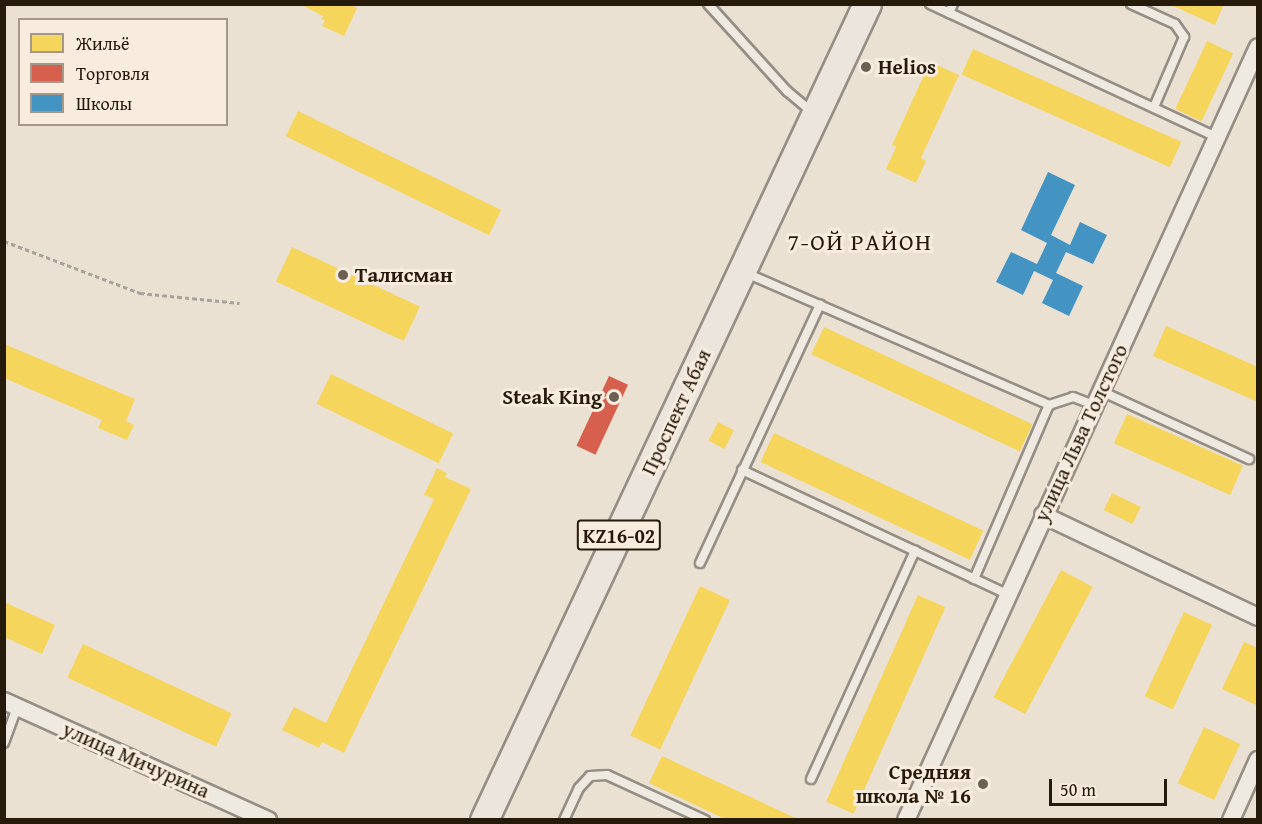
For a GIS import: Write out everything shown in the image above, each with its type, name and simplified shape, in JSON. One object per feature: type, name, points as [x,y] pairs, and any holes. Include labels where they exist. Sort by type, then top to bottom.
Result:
[{"type":"main road","name":"Проспект Абая","points":[[484,819],[867,4]]},
{"type":"street","name":"улица Льва Толстого","points":[[906,819],[1006,594],[1257,47]]},
{"type":"street","points":[[1042,515],[1257,617]]},
{"type":"street","name":"улица Мичурина","points":[[10,704],[268,819]]},
{"type":"street","points":[[1231,819],[1257,760]]},
{"type":"lane","points":[[708,4],[787,91],[816,115]]},
{"type":"lane","points":[[930,4],[951,9],[1216,137]]},
{"type":"lane","points":[[1131,4],[1175,24],[1184,37],[1155,107]]},
{"type":"lane","points":[[743,272],[1049,405],[1073,397],[1097,398],[1249,459]]},
{"type":"lane","points":[[700,563],[820,305]]},
{"type":"lane","points":[[974,579],[1049,405]]},
{"type":"lane","points":[[742,470],[1006,594]]},
{"type":"lane","points":[[811,779],[915,551]]},
{"type":"lane","points":[[4,743],[10,704]]},
{"type":"lane","points":[[564,819],[579,788],[590,776],[608,775],[705,819]]},
{"type":"path","points":[[4,241],[140,293],[240,303]]},
{"type":"building: Жильё","points":[[300,4],[350,4],[357,8],[344,36],[322,26],[325,20],[321,19],[323,16]]},
{"type":"building: Жильё","points":[[1169,4],[1224,4],[1215,25]]},
{"type":"building: Жильё","points":[[1207,41],[1233,53],[1202,121],[1175,109]]},
{"type":"building: Жильё","points":[[973,49],[1181,142],[1170,167],[962,75]]},
{"type":"building: Жильё","points":[[930,62],[959,75],[921,158],[926,161],[916,183],[886,169],[896,147],[892,145]]},
{"type":"building: Жильё","points":[[298,111],[501,210],[489,235],[286,136]]},
{"type":"building: Жильё","points":[[292,247],[420,307],[404,341],[276,281]]},
{"type":"building: Жильё","points":[[1166,326],[1258,367],[1258,402],[1153,356]]},
{"type":"building: Жильё","points":[[824,327],[1032,424],[1020,451],[811,354]]},
{"type":"building: Жильё","points":[[4,344],[135,399],[126,421],[134,425],[127,440],[98,428],[102,420],[4,378]]},
{"type":"building: Жильё","points":[[331,374],[453,434],[439,463],[317,404]]},
{"type":"building: Жильё","points":[[1127,414],[1243,466],[1230,495],[1114,443]]},
{"type":"building: Жильё","points":[[718,422],[734,430],[725,449],[708,441]]},
{"type":"building: Жильё","points":[[774,433],[983,531],[970,560],[760,462]]},
{"type":"building: Жильё","points":[[437,468],[447,473],[445,477],[471,489],[344,753],[322,742],[319,748],[282,730],[294,707],[326,723],[434,499],[424,495]]},
{"type":"building: Жильё","points":[[1112,493],[1141,507],[1132,524],[1104,510]]},
{"type":"building: Жильё","points":[[1061,570],[1093,587],[1025,714],[993,697]]},
{"type":"building: Жильё","points":[[700,586],[730,600],[660,749],[630,736]]},
{"type":"building: Жильё","points":[[918,595],[945,607],[853,814],[826,801]]},
{"type":"building: Жильё","points":[[4,602],[55,625],[42,654],[4,637]]},
{"type":"building: Жильё","points":[[1184,612],[1212,625],[1173,709],[1145,696]]},
{"type":"building: Жильё","points":[[1244,642],[1258,648],[1258,706],[1222,689]]},
{"type":"building: Жильё","points":[[83,644],[232,713],[216,747],[67,678]]},
{"type":"building: Жильё","points":[[1204,727],[1240,744],[1214,800],[1178,783]]},
{"type":"building: Жильё","points":[[662,756],[800,820],[727,820],[649,783]]},
{"type":"building: Торговля","points":[[609,376],[628,385],[595,455],[576,446]]},
{"type":"building: Школы","points":[[1048,172],[1075,185],[1051,235],[1070,245],[1080,222],[1107,235],[1093,264],[1066,252],[1056,273],[1083,286],[1069,316],[1042,303],[1053,280],[1034,271],[1023,295],[996,282],[1011,252],[1037,264],[1047,243],[1021,230]]},
{"type":"place","name":"Helios","points":[[866,67]]},
{"type":"place","name":"Талисман","points":[[343,275]]},
{"type":"place","name":"Steak King","points":[[614,397]]},
{"type":"place","name":"Средняя школа № 16","points":[[983,784]]},
{"type":"district","name":"7-ОЙ РАЙОН","points":[[860,242]]}]
